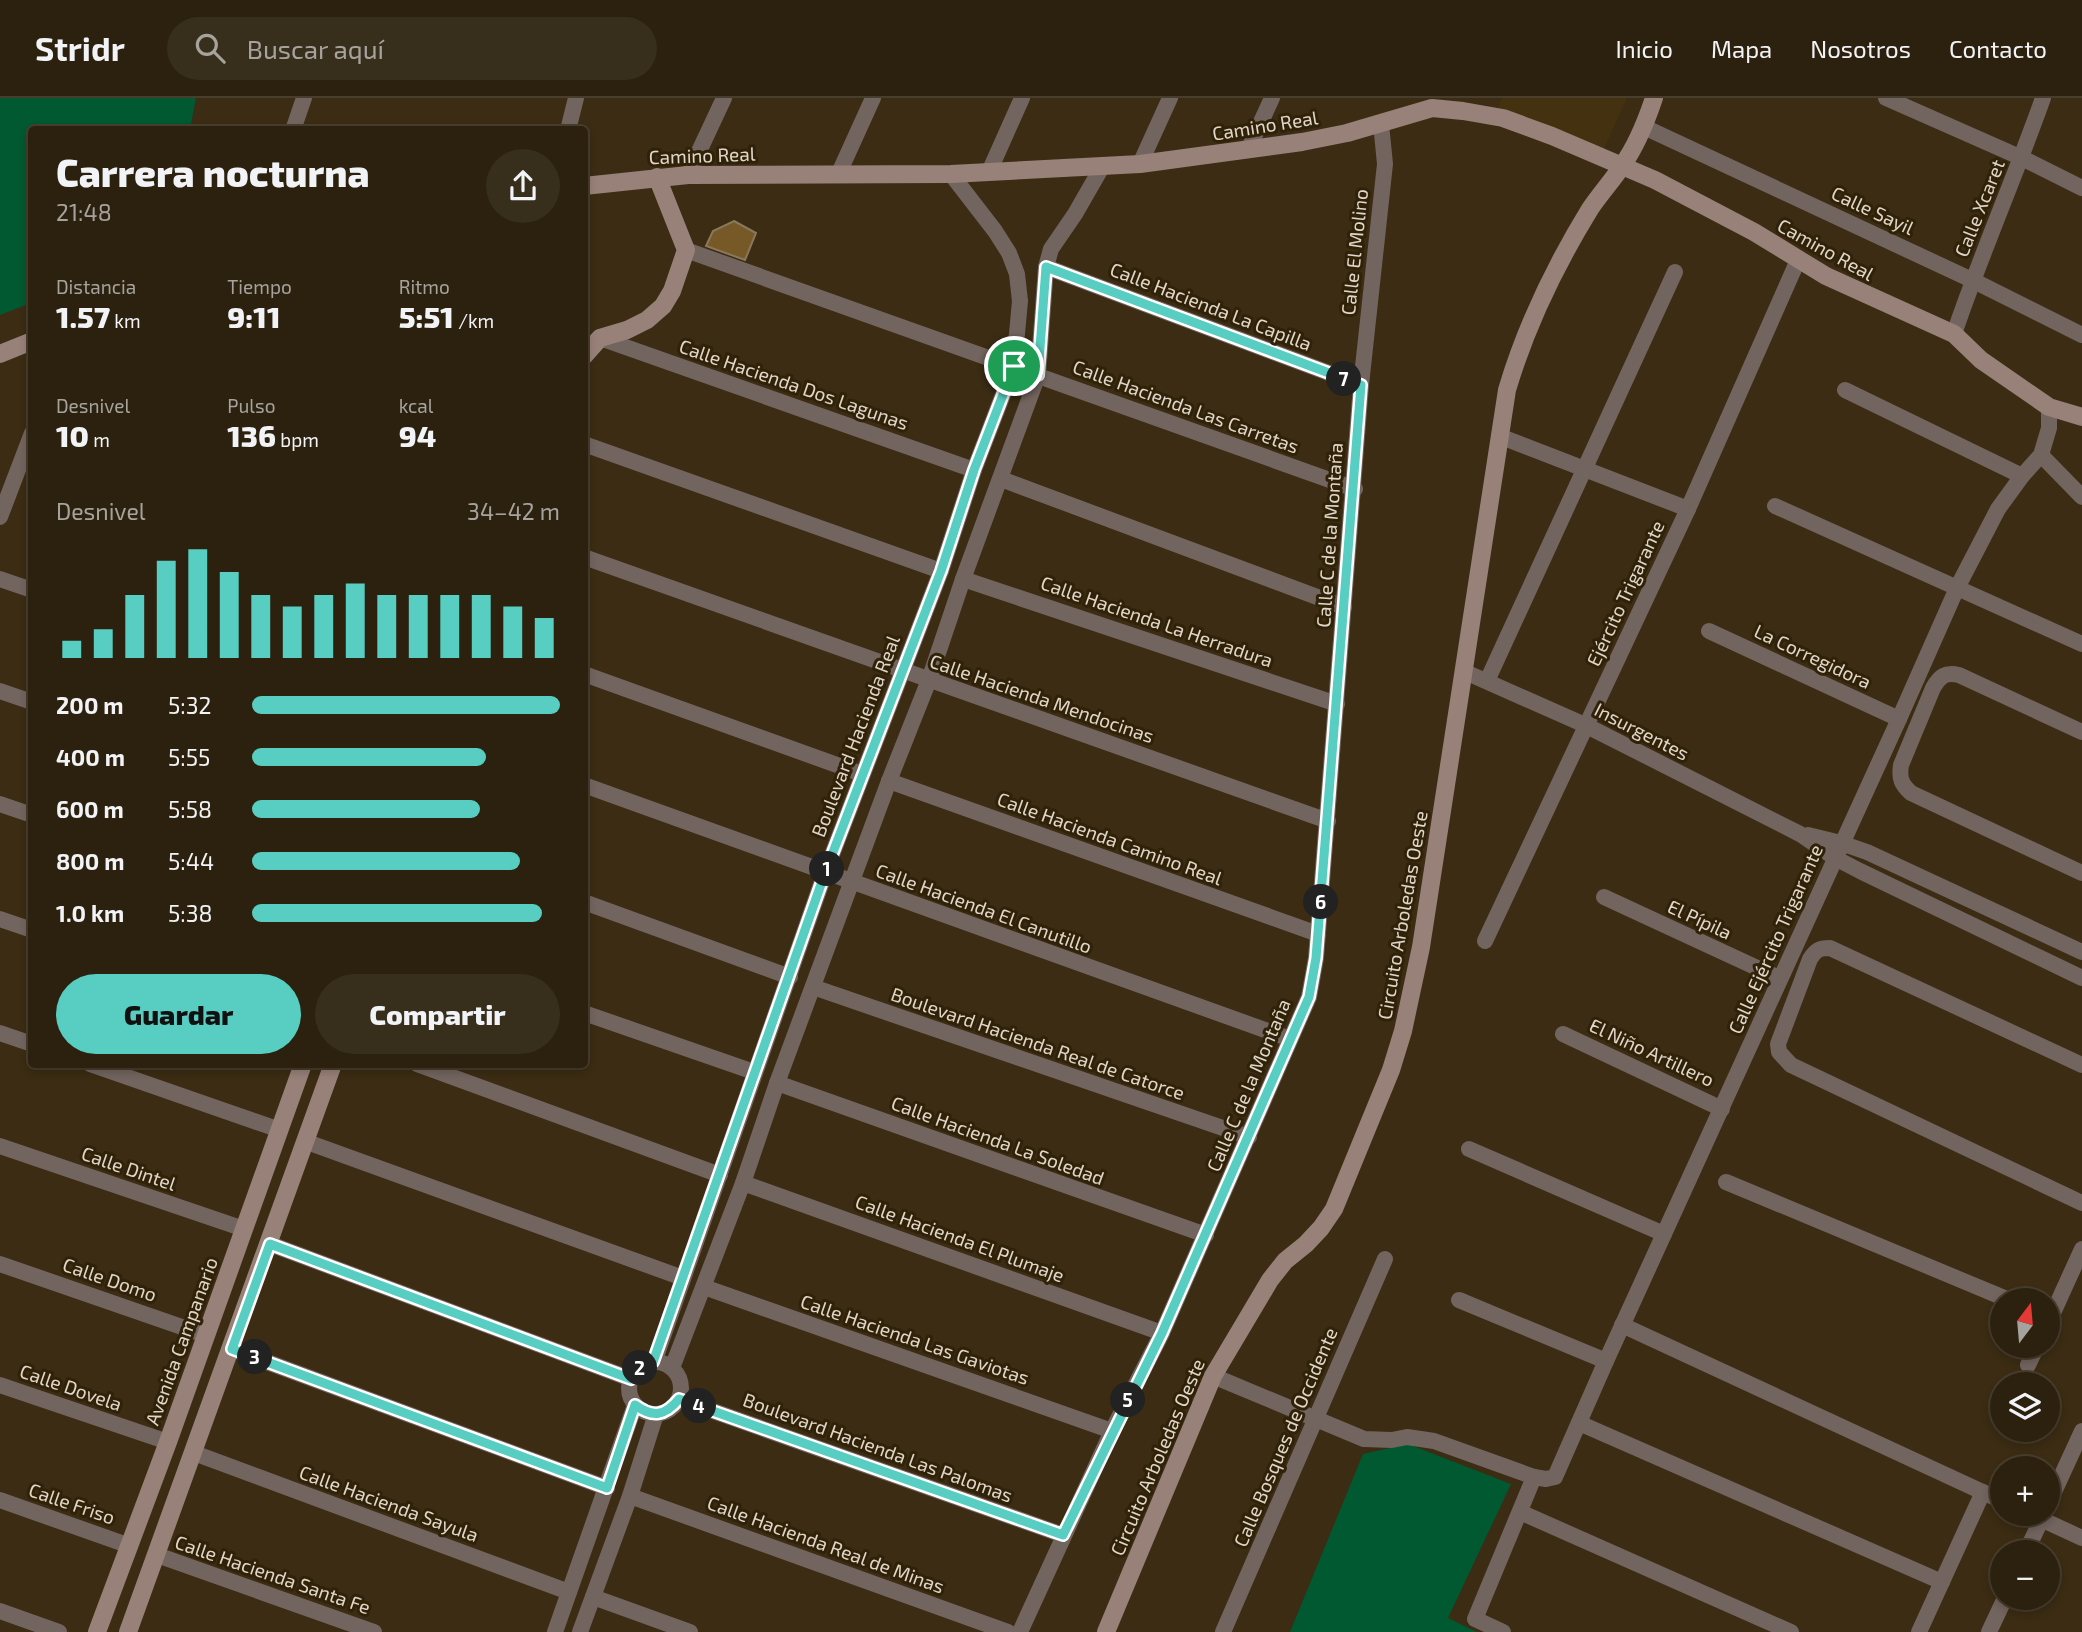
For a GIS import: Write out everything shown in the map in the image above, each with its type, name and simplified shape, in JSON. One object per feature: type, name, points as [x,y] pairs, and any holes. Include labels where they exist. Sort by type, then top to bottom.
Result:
[{"type":"street","points":[[294,126],[304,98]]},
{"type":"street","points":[[569,126],[576,98]]},
{"type":"street","points":[[688,174],[724,98]]},
{"type":"street","points":[[839,173],[873,98]]},
{"type":"street","points":[[989,172],[1022,98]]},
{"type":"street","points":[[1140,164],[1170,98]]},
{"type":"street","points":[[1248,150],[1272,98]]},
{"type":"street","name":"Circuito Arboledas Oeste","points":[[1106,1632],[1213,1376],[1270,1280],[1285,1261],[1307,1244],[1334,1209],[1391,1070],[1403,1031],[1421,947],[1499,436],[1510,380],[1533,315],[1576,232],[1604,188],[1623,165],[1644,127],[1654,98]]},
{"type":"street","points":[[1886,98],[2022,158],[2082,188]]},
{"type":"street","name":"Calle Xcaret","points":[[1954,334],[1972,280],[2022,158],[2043,98]]},
{"type":"street","name":"Camino Real","points":[[588,186],[688,174],[951,174],[1140,164],[1325,137],[1381,124],[1430,103],[1503,118],[1623,165],[1704,205],[1798,260],[1872,298],[1954,334],[1981,360],[2049,407],[2082,417]]},
{"type":"street","name":"Calle El Molino","points":[[1361,385],[1385,164],[1381,124]]},
{"type":"street","name":"Calle Sayil","points":[[1644,127],[1972,280],[2082,335]]},
{"type":"street","points":[[672,1368],[743,1183],[777,1083],[889,781],[929,680],[1038,375],[1046,267],[1051,249],[1075,214],[1101,167]]},
{"type":"street","name":"Boulevard Hacienda Real","points":[[653,1362],[825,873],[941,571],[974,470],[1014,366],[1020,301],[1017,274],[1009,253],[995,231],[951,174]]},
{"type":"street","points":[[588,352],[600,338],[647,320],[663,306],[672,291],[686,250],[657,177]]},
{"type":"street","name":"Calle Hacienda Las Carretas","points":[[686,250],[1354,489]]},
{"type":"street","name":"Ejército Trigarante","points":[[1485,941],[1688,509],[1798,260]]},
{"type":"street","name":"Calle Hacienda La Capilla","points":[[1046,267],[1361,385]]},
{"type":"street","points":[[1488,681],[1675,272]]},
{"type":"street","name":"Calle Hacienda Dos Lagunas","points":[[600,338],[974,470]]},
{"type":"street","points":[[0,354],[28,343]]},
{"type":"street","name":"Calle C de la Montaña","points":[[1020,1632],[1112,1431],[1162,1333],[1309,997],[1316,958],[1328,821],[1361,385]]},
{"type":"street","points":[[1845,390],[2022,476]]},
{"type":"street","name":"Calle Ejército Trigarante","points":[[1534,1477],[1555,1478],[1957,588],[1997,509],[2041,455],[2049,428],[2049,407]]},
{"type":"street","points":[[1499,436],[1688,509]]},
{"type":"street","points":[[588,444],[941,571]]},
{"type":"street","points":[[0,517],[24,474],[28,454]]},
{"type":"street","points":[[2041,455],[2082,497]]},
{"type":"street","points":[[1001,479],[1345,607]]},
{"type":"street","points":[[1775,506],[2082,644]]},
{"type":"street","name":"Calle Hacienda Mendocinas","points":[[588,558],[1328,821]]},
{"type":"street","points":[[0,579],[28,589]]},
{"type":"street","name":"Calle Hacienda La Herradura","points":[[963,579],[1337,704]]},
{"type":"street","name":"La Corregidora","points":[[1709,631],[1899,719]]},
{"type":"street","name":"Insurgentes","points":[[1463,671],[1585,725],[1800,834],[1838,850]]},
{"type":"street","points":[[2082,732],[1959,675],[1944,674],[1938,678],[1933,688],[1899,776],[1903,786],[1911,793],[2082,873]]},
{"type":"street","points":[[588,675],[862,774]]},
{"type":"street","points":[[0,691],[28,701]]},
{"type":"street","name":"Calle Hacienda Camino Real","points":[[889,781],[1318,934]]},
{"type":"street","name":"Calle Hacienda El Canutillo","points":[[588,786],[1290,1039]]},
{"type":"street","points":[[0,804],[28,814]]},
{"type":"street","points":[[1838,850],[1867,852],[2082,952]]},
{"type":"street","points":[[1838,850],[2082,978]]},
{"type":"street","name":"El Pípila","points":[[1604,897],[1779,978]]},
{"type":"street","points":[[588,903],[790,977]]},
{"type":"street","points":[[0,919],[28,929]]},
{"type":"street","points":[[2082,1065],[1830,948],[1821,948],[1810,959],[1778,1044],[1779,1052],[1791,1065],[2082,1203]]},
{"type":"street","name":"Boulevard Hacienda Real de Catorce","points":[[813,987],[1249,1137]]},
{"type":"street","points":[[588,1014],[754,1072]]},
{"type":"street","points":[[0,1033],[28,1043]]},
{"type":"street","name":"El Niño Artillero","points":[[1563,1034],[1722,1109]]},
{"type":"street","points":[[102,1068],[280,1130]]},
{"type":"street","name":"Avenida Campanario","points":[[97,1632],[302,1068]]},
{"type":"street","points":[[128,1632],[332,1068]]},
{"type":"street","points":[[428,1068],[720,1175]]},
{"type":"street","name":"Calle Hacienda La Soledad","points":[[777,1083],[1206,1235]]},
{"type":"street","points":[[307,1142],[683,1278]]},
{"type":"street","name":"Calle Dintel","points":[[0,1146],[244,1230]]},
{"type":"street","points":[[1469,1149],[1664,1234]]},
{"type":"street","points":[[1726,1182],[1990,1292]]},
{"type":"street","name":"Calle Hacienda El Plumaje","points":[[743,1183],[1162,1333]]},
{"type":"street","points":[[270,1244],[631,1379]]},
{"type":"street","points":[[2060,1294],[2082,1249]]},
{"type":"street","name":"Calle Bosques de Occidente","points":[[1223,1632],[1385,1259]]},
{"type":"street","name":"Calle Domo","points":[[0,1264],[205,1335]]},
{"type":"street","name":"Calle Hacienda Las Gaviotas","points":[[704,1287],[1112,1431]]},
{"type":"street","points":[[1459,1300],[1606,1361]]},
{"type":"street","points":[[1622,1325],[1990,1495]]},
{"type":"street","points":[[232,1349],[607,1488]]},
{"type":"street","points":[[2028,1366],[2032,1358]]},
{"type":"street","points":[[653,1362],[672,1368],[679,1377],[681,1388],[679,1399],[670,1410],[656,1414],[645,1412],[635,1405],[629,1393],[631,1379],[636,1371],[653,1362]]},
{"type":"street","points":[[1213,1376],[1364,1440],[1407,1437],[1434,1441],[1534,1477],[1475,1619],[1503,1632]]},
{"type":"street","name":"Calle Dovela","points":[[0,1385],[168,1442]]},
{"type":"street","name":"Boulevard Hacienda Las Palomas","points":[[679,1399],[1063,1535]]},
{"type":"street","points":[[555,1632],[635,1405]]},
{"type":"street","points":[[580,1632],[630,1496],[656,1414]]},
{"type":"street","points":[[1579,1423],[1942,1582]]},
{"type":"street","points":[[2060,1474],[2082,1431]]},
{"type":"street","name":"Calle Hacienda Sayula","points":[[194,1453],[569,1592]]},
{"type":"street","points":[[1919,1632],[1983,1492]]},
{"type":"street","name":"Calle Hacienda Real de Minas","points":[[630,1496],[1007,1632]]},
{"type":"street","name":"Calle Friso","points":[[0,1500],[130,1546]]},
{"type":"street","points":[[1520,1512],[1791,1632]]},
{"type":"street","points":[[2060,1525],[2082,1538]]},
{"type":"street","name":"Calle Hacienda Santa Fe","points":[[158,1555],[374,1632]]},
{"type":"street","points":[[593,1597],[690,1632]]},
{"type":"street","points":[[1989,1632],[1999,1610]]},
{"type":"street","points":[[0,1611],[59,1632]]},
{"type":"shaded area","points":[[1502,98],[1627,98],[1602,153],[1498,107]]},
{"type":"green space","points":[[0,98],[196,98],[191,126],[28,126],[28,304],[0,315]]},
{"type":"green space","points":[[1408,1444],[1511,1484],[1448,1618],[1477,1632],[1290,1632],[1363,1454]]},
{"type":"building","points":[[734,221],[756,233],[745,260],[706,246],[713,231]]},
{"type":"route","points":[[1046,267],[1361,385],[1316,958],[1309,997],[1162,1333],[1063,1535],[679,1399],[670,1410],[656,1414],[645,1412],[635,1405],[607,1488],[232,1349],[270,1244],[631,1379],[636,1371],[653,1362],[825,873],[941,571],[974,470],[1014,366],[1038,375],[1046,267]]}]
